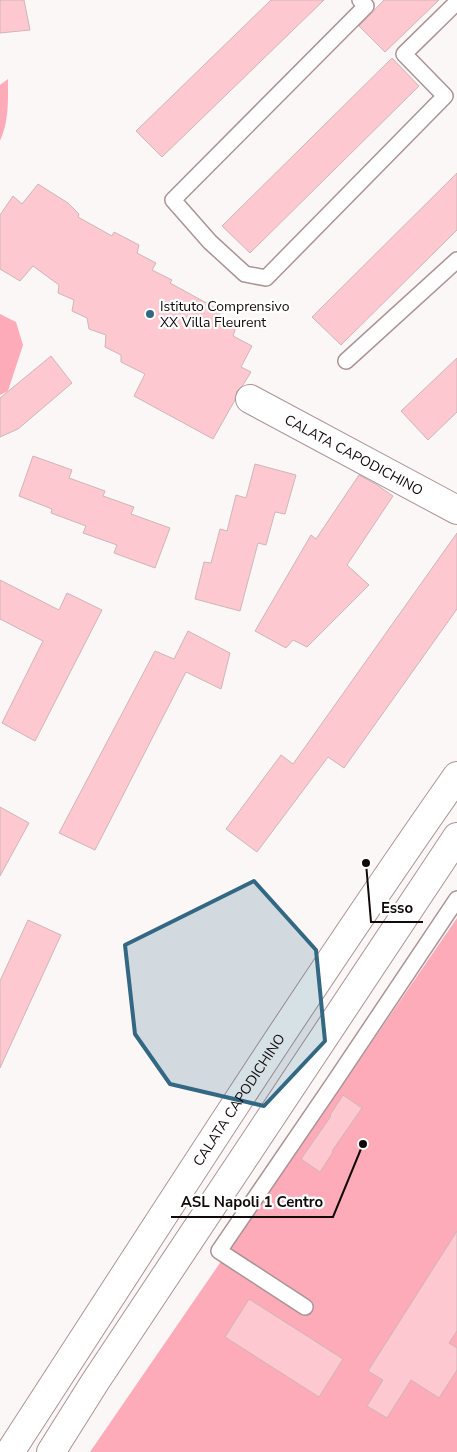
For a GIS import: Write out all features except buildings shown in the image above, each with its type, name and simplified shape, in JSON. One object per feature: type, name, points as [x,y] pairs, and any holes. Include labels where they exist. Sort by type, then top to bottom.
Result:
[{"type":"main road","name":"CALATA CAPODICHINO","points":[[250,399],[457,510]]},
{"type":"main road","name":"CALATA CAPODICHINO","points":[[10,1452],[255,1076],[396,863],[457,776]]},
{"type":"main road","points":[[51,1452],[457,837]]},
{"type":"lane","points":[[360,0],[366,6],[174,200],[210,242],[245,274],[266,278],[446,96],[404,54],[457,2]]},
{"type":"lane","points":[[346,361],[457,260]]},
{"type":"lane","points":[[305,1307],[219,1251],[457,899]]},
{"type":"highlighted area","points":[[254,881],[316,950],[325,1041],[264,1106],[170,1084],[135,1034],[125,945]]},
{"type":"shaded area","points":[[8,79],[8,103],[0,141],[0,85]]},
{"type":"shaded area","points":[[0,314],[16,322],[23,345],[8,391],[0,395]]},
{"type":"shaded area","points":[[457,918],[457,1452],[90,1452]]},
{"type":"place","name":"Istituto Comprensivo XX Villa Fleurent","points":[[150,314]]},
{"type":"place","name":"Esso","points":[[366,863]]},
{"type":"place","name":"ASL Napoli 1 Centro","points":[[363,1144]]}]
